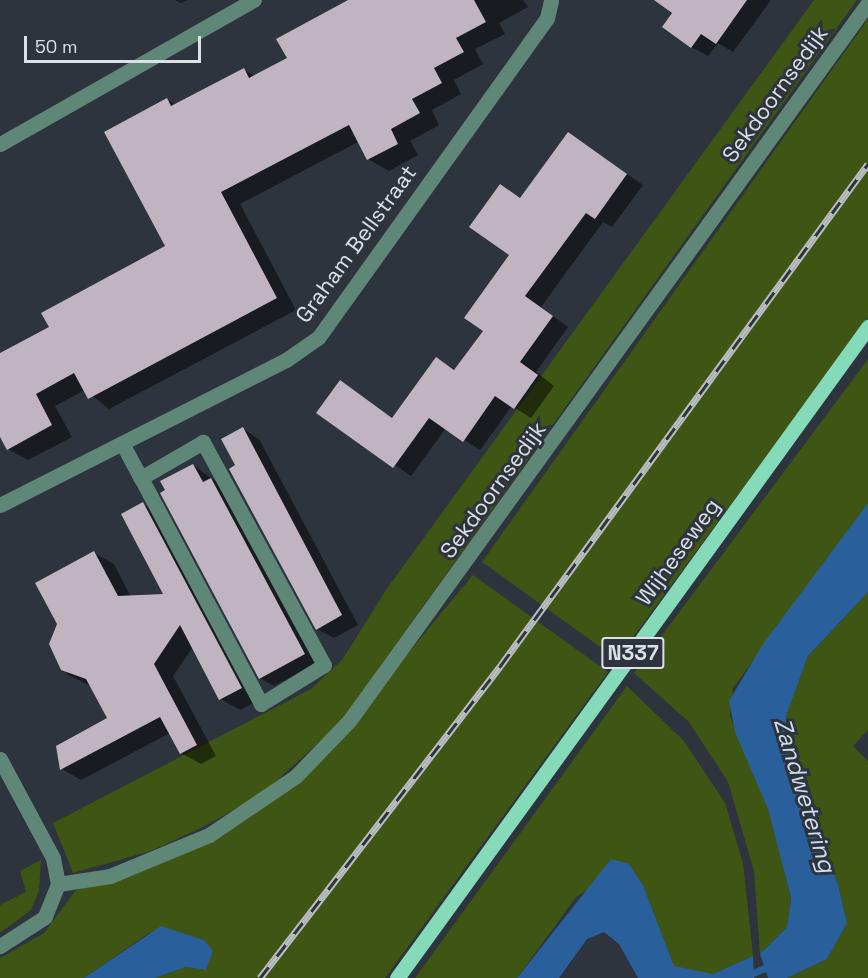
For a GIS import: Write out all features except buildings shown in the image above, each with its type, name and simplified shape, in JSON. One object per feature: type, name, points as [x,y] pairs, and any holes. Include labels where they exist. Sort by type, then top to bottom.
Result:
[{"type":"main road","name":"Wijheseweg","points":[[397,978],[868,327]]},
{"type":"street","points":[[0,144],[254,0]]},
{"type":"street","name":"Graham Bellstraat","points":[[0,505],[286,360],[318,338],[547,18],[551,0]]},
{"type":"street","name":"Sekdoornsedijk","points":[[58,884],[129,870],[209,835],[296,776],[349,721],[868,3]]},
{"type":"street","points":[[122,443],[261,704],[324,665],[204,442],[141,478]]},
{"type":"street","points":[[0,759],[53,858],[58,884],[45,917],[0,946]]},
{"type":"green space","points":[[814,0],[857,0],[338,725],[263,793],[207,825],[151,851],[73,873],[53,823],[311,689],[342,660],[386,590]]},
{"type":"green space","points":[[868,19],[868,318],[617,659],[482,562]]},
{"type":"green space","points":[[868,359],[868,503],[733,688],[730,716],[768,809],[791,898],[787,927],[760,954],[754,871],[728,782],[689,722],[634,673]]},
{"type":"green space","points":[[473,575],[608,672],[385,978],[155,978],[186,967],[206,970],[149,933],[84,978],[0,978],[0,958],[44,933],[75,891],[186,851],[338,737]]},
{"type":"green space","points":[[868,592],[868,730],[853,746],[868,761],[868,978],[787,978],[827,959],[847,923],[838,884],[790,767],[786,716],[808,656]]},
{"type":"green space","points":[[627,686],[684,741],[725,803],[743,863],[753,956],[713,974],[692,974],[674,966],[643,885],[629,864],[576,897],[517,978],[415,978]]},
{"type":"green space","points":[[41,860],[39,891],[31,910],[0,933],[0,905],[26,892],[20,871]]},
{"type":"water","points":[[868,503],[868,592],[808,656],[786,716],[790,767],[838,884],[847,923],[827,959],[787,978],[768,978],[760,954],[787,927],[791,898],[768,809],[735,732],[729,701],[763,644]]},
{"type":"water","points":[[611,859],[629,864],[643,885],[674,966],[713,974],[753,956],[754,978],[638,978],[619,944],[604,932],[587,939],[559,978],[517,978]]},
{"type":"water","points":[[161,926],[204,940],[213,951],[206,970],[186,967],[155,978],[84,978]]},
{"type":"waterway","name":"Zandwetering","points":[[742,978],[773,964]]},
{"type":"railway","points":[[260,978],[501,665],[868,164]]}]
